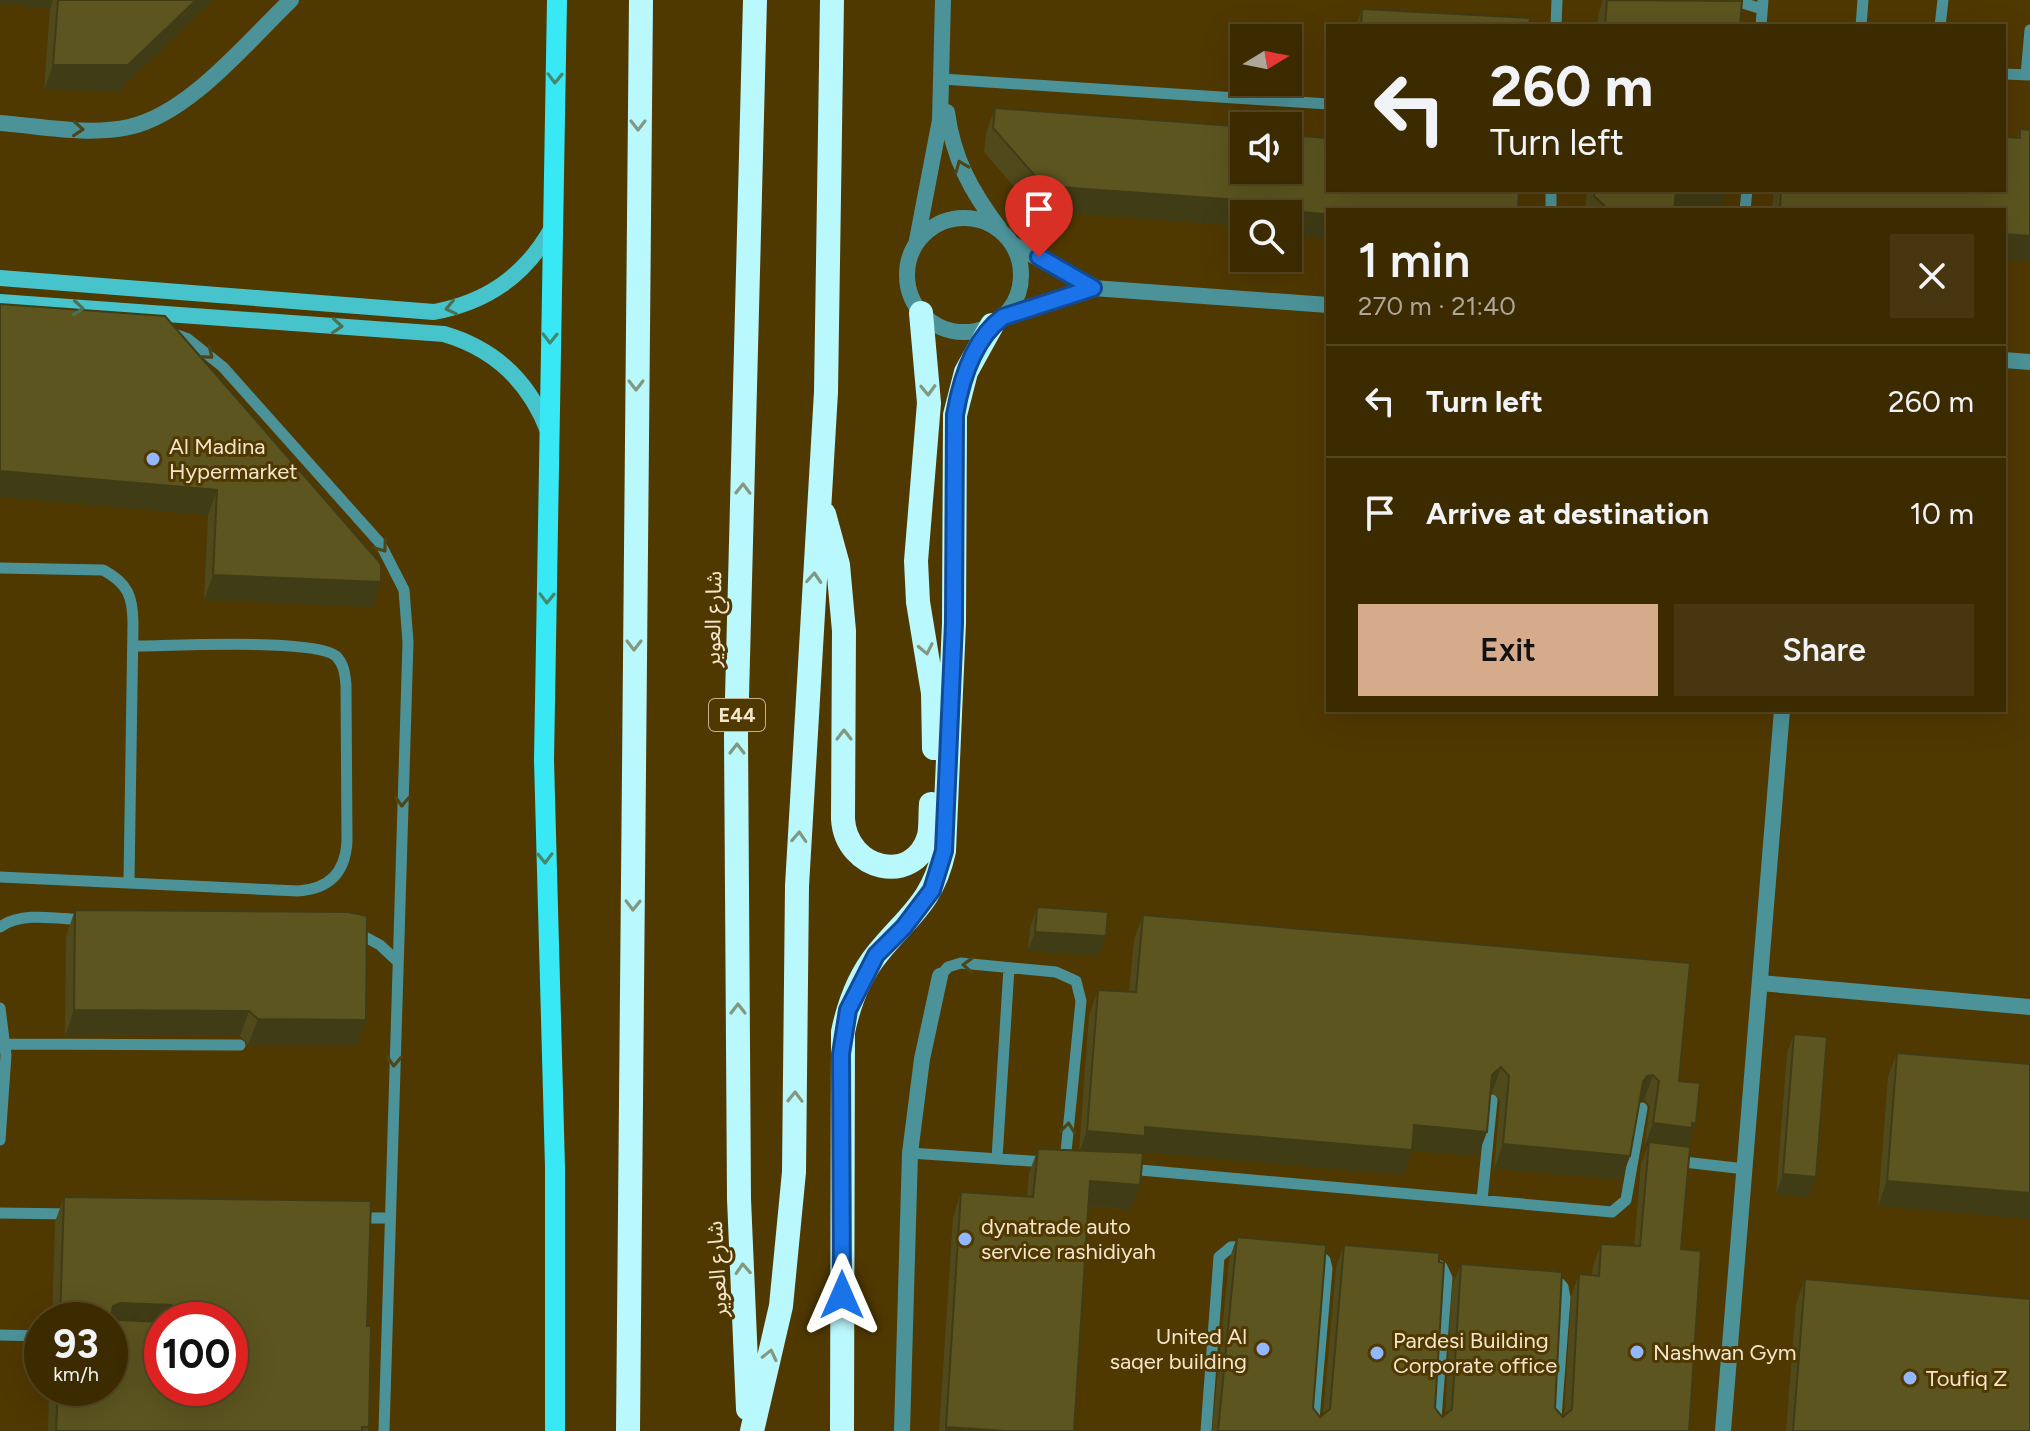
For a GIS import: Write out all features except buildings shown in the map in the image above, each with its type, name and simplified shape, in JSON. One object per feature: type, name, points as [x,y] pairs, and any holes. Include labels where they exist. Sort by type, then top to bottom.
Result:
[{"type":"highway","points":[[623,0],[638,47]]},
{"type":"highway","points":[[628,1431],[638,47],[641,0]]},
{"type":"highway","name":"شارع العوير","points":[[750,1431],[739,1199],[736,736],[755,0]]},
{"type":"highway","points":[[750,1431],[781,1306],[794,1172],[797,886],[826,392],[832,0]]},
{"type":"highway","points":[[819,499],[838,565],[843,609],[844,831],[856,854],[879,866],[893,866],[916,856],[929,834],[934,748],[933,693],[918,602],[916,561],[929,403],[921,313]]},
{"type":"highway","points":[[842,1431],[843,1032],[848,1010],[865,972],[919,910],[932,890],[944,851],[954,623],[955,415],[966,372],[997,321]]},
{"type":"main road","points":[[555,1431],[555,1152],[544,816],[557,0]]},
{"type":"street","points":[[0,123],[104,130],[154,119],[196,90],[291,0]]},
{"type":"street","points":[[943,0],[942,79],[935,161],[917,242],[907,271],[908,286],[921,313],[947,329],[962,332],[1093,288],[1326,305]]},
{"type":"street","points":[[942,79],[949,129],[960,165],[977,199],[1007,238],[1020,262],[1021,282],[1015,301],[997,321]]},
{"type":"street","points":[[917,242],[930,228],[948,219],[967,217],[986,221],[1007,238],[1093,288]]},
{"type":"street","points":[[0,278],[434,312],[481,299],[502,287],[531,261],[552,228]]},
{"type":"street","points":[[0,302],[444,334],[477,346],[512,371],[540,411],[549,434]]},
{"type":"street","points":[[2006,360],[2030,362]]},
{"type":"street","points":[[1723,1431],[1782,712]]},
{"type":"street","points":[[902,1431],[910,1153],[922,1059],[940,976]]},
{"type":"street","points":[[1760,983],[2030,1007]]},
{"type":"lane","points":[[1556,24],[1557,0]]},
{"type":"lane","points":[[1733,0],[1763,4],[1761,24]]},
{"type":"lane","points":[[1861,24],[1863,0]]},
{"type":"lane","points":[[1940,24],[1943,0]]},
{"type":"lane","points":[[2006,74],[2028,75],[2030,30]]},
{"type":"lane","points":[[942,79],[1326,104]]},
{"type":"lane","points":[[112,310],[188,339],[223,367],[380,543],[394,565],[409,616],[396,960],[384,1431]]},
{"type":"lane","points":[[0,568],[103,570],[118,578],[129,591],[133,607],[129,881]]},
{"type":"lane","points":[[0,877],[313,890],[328,884],[339,873],[346,858],[347,842],[346,685],[345,669],[336,657],[308,646],[133,646]]},
{"type":"lane","points":[[0,927],[9,920],[28,918],[105,920]]},
{"type":"lane","points":[[342,928],[362,934],[396,960]]},
{"type":"lane","points":[[940,976],[948,967],[961,963],[1067,974],[1080,991],[1065,1163]]},
{"type":"lane","points":[[997,1158],[1009,968]]},
{"type":"lane","points":[[0,1008],[6,1044],[0,1140]]},
{"type":"lane","points":[[6,1044],[240,1045]]},
{"type":"lane","points":[[1482,1200],[1492,1100]]},
{"type":"lane","points":[[1111,1167],[1612,1212],[1626,1200],[1647,1157],[1642,1108]]},
{"type":"lane","points":[[910,1153],[1080,1165]]},
{"type":"lane","points":[[1647,1157],[1745,1169]]},
{"type":"lane","points":[[0,1213],[78,1214]]},
{"type":"lane","points":[[343,1218],[390,1218]]},
{"type":"lane","points":[[1206,1431],[1219,1257],[1231,1247],[1257,1247]]},
{"type":"lane","points":[[1300,1250],[1318,1253],[1327,1269],[1313,1431]]},
{"type":"lane","points":[[1419,1262],[1439,1264],[1447,1278],[1435,1431]]},
{"type":"lane","points":[[1535,1274],[1556,1278],[1565,1292],[1555,1431]]},
{"type":"lane","points":[[0,1335],[24,1336]]},
{"type":"place","name":"Al Madina Hypermarket","points":[[153,459]]},
{"type":"place","name":"dynatrade auto service rashidiyah","points":[[965,1239]]},
{"type":"place","name":"United Al saqer building","points":[[1263,1349]]},
{"type":"place","name":"Nashwan Gym","points":[[1637,1352]]},
{"type":"place","name":"Pardesi Building Corporate office","points":[[1377,1353]]},
{"type":"place","name":"Toufiq Z","points":[[1910,1378]]},
{"type":"route","points":[[842,1295],[841,1054],[848,1010],[855,989],[876,955],[919,910],[932,890],[944,851],[954,623],[955,415],[959,393],[977,347],[992,325],[1003,317],[1093,288],[1039,257]]}]
